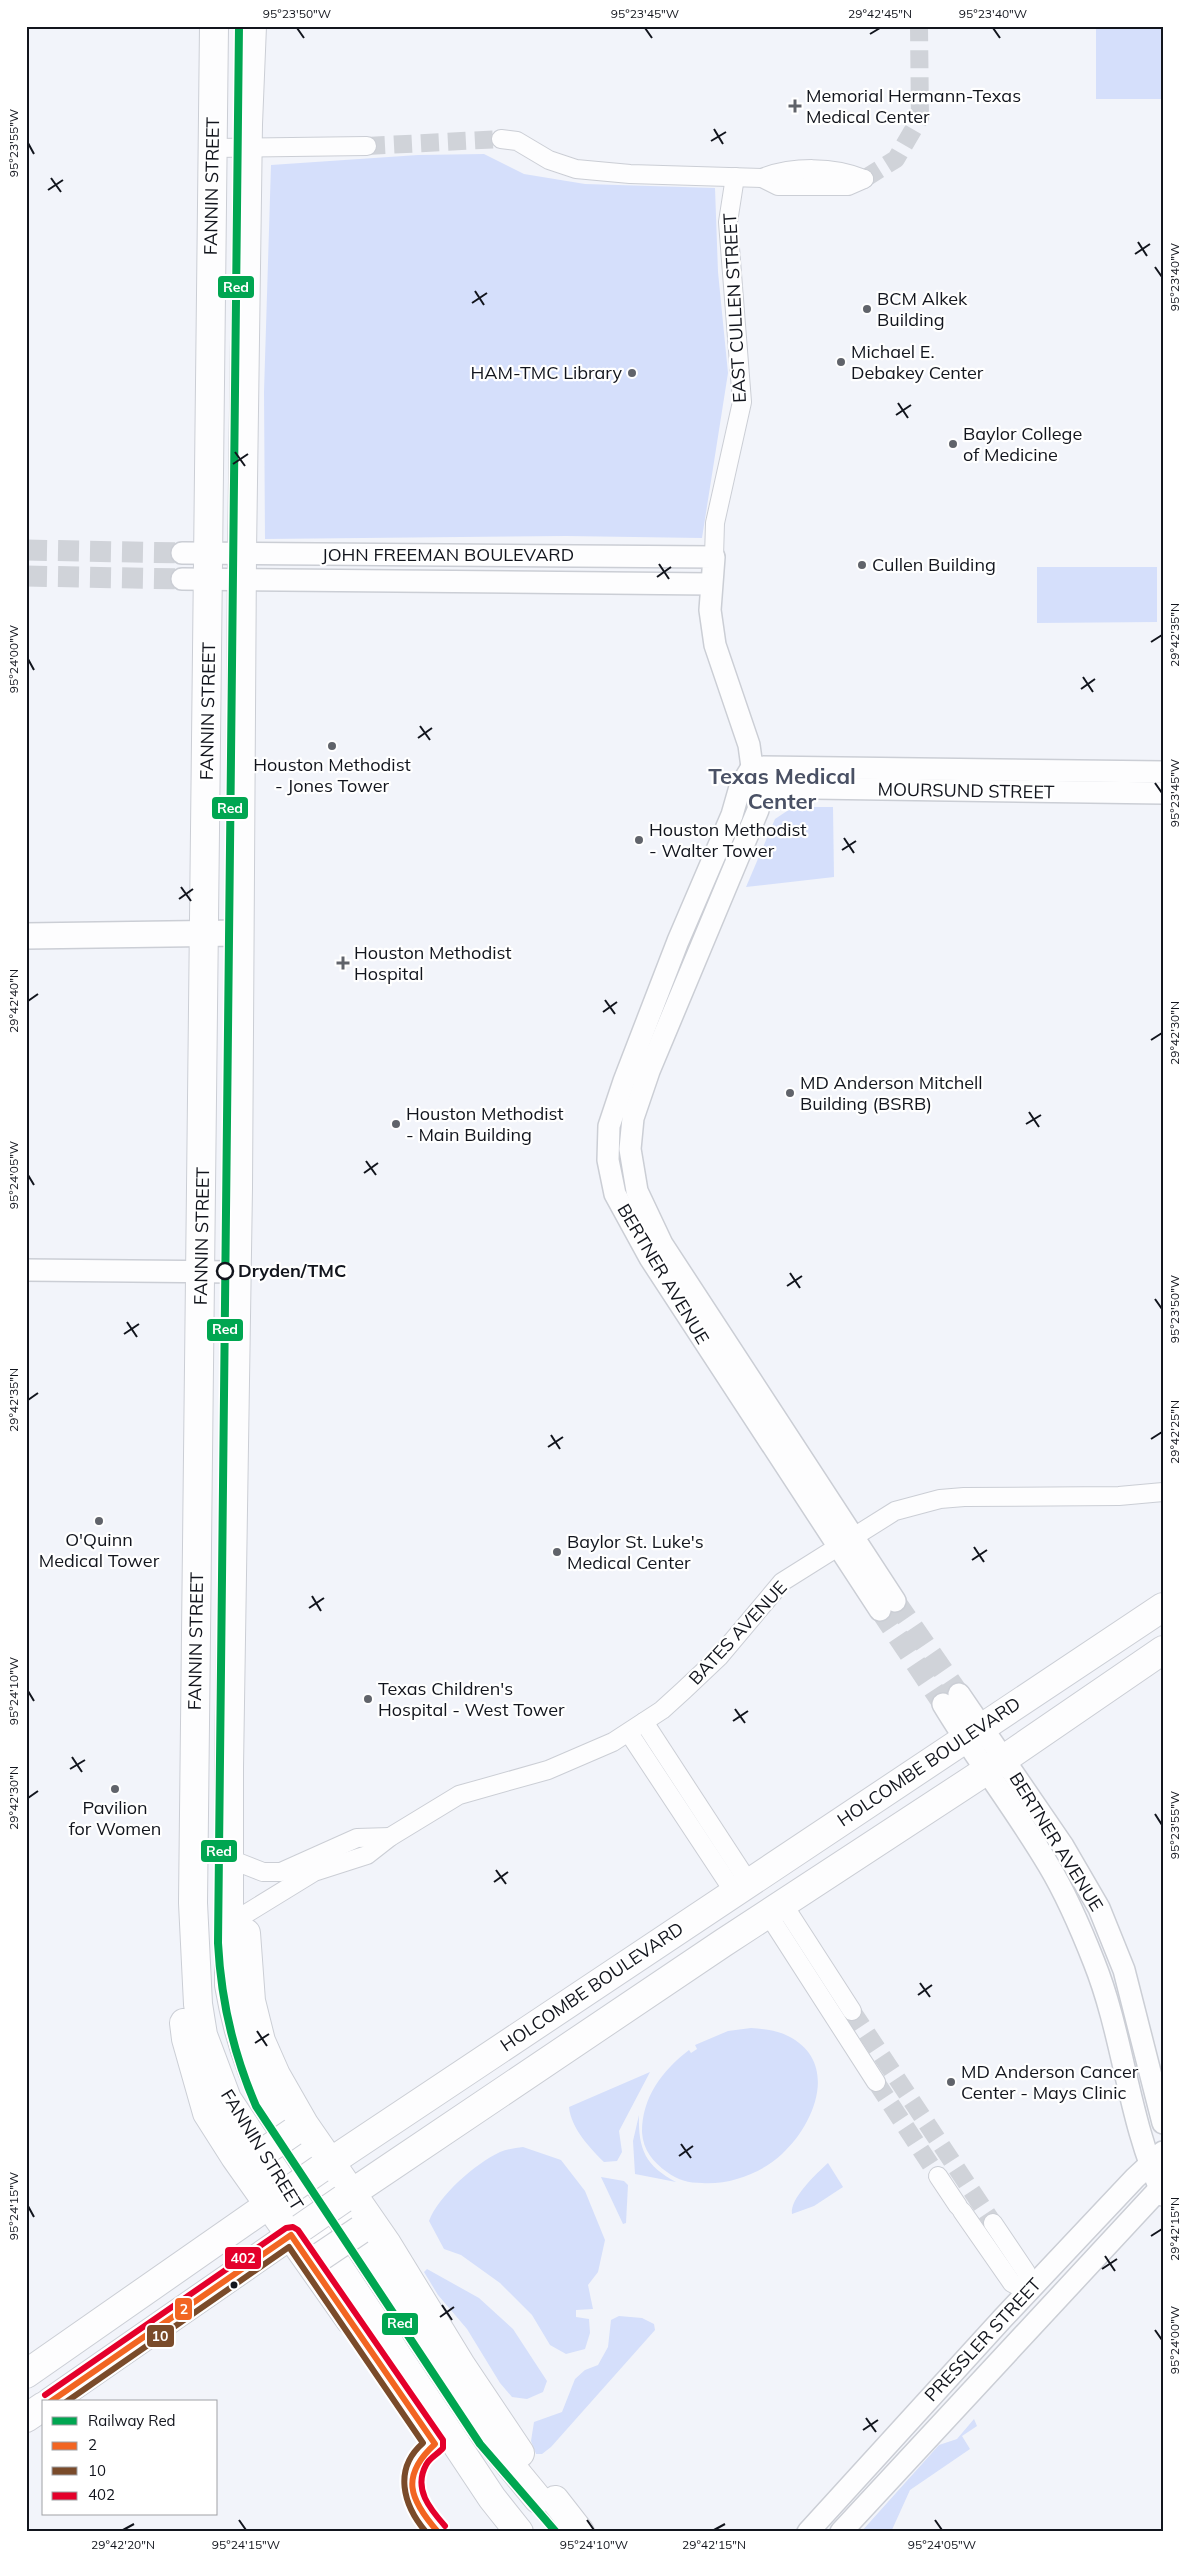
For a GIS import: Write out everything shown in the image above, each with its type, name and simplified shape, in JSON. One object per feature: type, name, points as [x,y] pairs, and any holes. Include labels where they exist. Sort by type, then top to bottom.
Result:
[{"type":"main road","name":"FANNIN STREET","points":[[214,26],[202,1272],[194,1768],[193,1903],[198,2004],[202,2034],[227,2099],[492,2498],[519,2532]]},
{"type":"main road","name":"FANNIN STREET","points":[[252,26],[248,149],[242,566],[235,1403],[229,1767],[229,1985],[234,2018],[247,2060],[260,2092],[274,2117],[478,2426],[546,2499],[570,2532]]},
{"type":"main road","points":[[214,59],[225,79],[225,124],[231,140],[248,149]]},
{"type":"main road","points":[[212,148],[229,158],[236,175],[236,227],[246,264]]},
{"type":"main road","points":[[26,936],[205,936],[239,934]]},
{"type":"main road","points":[[202,1272],[223,1290],[226,1301],[226,1390],[228,1397],[235,1403]]},
{"type":"main road","points":[[199,1460],[207,1472],[207,1520],[211,1532],[218,1540],[232,1543]]},
{"type":"main road","points":[[197,1560],[211,1560],[219,1566],[222,1575],[223,1656],[230,1672]]},
{"type":"main road","name":"HOLCOMBE BOULEVARD","points":[[26,2374],[326,2165],[1163,1607]]},
{"type":"main road","points":[[53,2400],[296,2231],[723,1943],[995,1765],[1163,1650]]},
{"type":"main road","points":[[229,1767],[240,1863],[251,2001],[261,2041],[296,2123],[348,2196],[387,2244],[546,2499],[580,2532]]},
{"type":"main road","points":[[194,1768],[178,1896],[179,1972],[186,2040],[207,2113],[246,2157],[296,2231],[327,2286],[498,2532]]},
{"type":"main road","points":[[773,1867],[761,1901],[776,1909]]},
{"type":"main road","points":[[723,1943],[742,1918],[741,1887]]},
{"type":"main road","points":[[246,2157],[296,2123]]},
{"type":"main road","points":[[327,2286],[320,2256],[360,2230],[387,2244]]},
{"type":"main road","points":[[26,2418],[42,2407]]},
{"type":"street","points":[[501,139],[516,141],[549,160],[576,169],[630,174],[762,178]]},
{"type":"street","points":[[212,148],[367,146]]},
{"type":"street","name":"EAST CULLEN STREET","points":[[714,557],[715,524],[742,402],[728,222],[735,177]]},
{"type":"street","name":"JOHN FREEMAN BOULEVARD","points":[[182,553],[210,566]]},
{"type":"street","points":[[355,554],[355,581]]},
{"type":"street","name":"JOHN FREEMAN BOULEVARD","points":[[182,579],[210,566],[242,566],[355,554],[714,557]]},
{"type":"street","points":[[551,582],[553,556]]},
{"type":"street","name":"BERTNER AVENUE","points":[[714,557],[710,610],[715,645],[749,745],[752,767],[750,788],[758,810],[650,1071],[633,1118],[630,1149],[636,1191],[662,1244],[887,1605]]},
{"type":"street","name":"JOHN FREEMAN BOULEVARD","points":[[242,566],[355,581],[711,584]]},
{"type":"street","name":"MOURSUND STREET","points":[[752,767],[1163,772]]},
{"type":"street","name":"MOURSUND STREET","points":[[750,788],[1163,793]]},
{"type":"street","points":[[26,1270],[236,1272]]},
{"type":"street","name":"BATES AVENUE","points":[[244,1915],[314,1872],[367,1855],[390,1837],[459,1795],[548,1770],[592,1752],[628,1732],[669,1703],[719,1657],[782,1582],[895,1511],[940,1499],[964,1497],[1119,1496],[1163,1492]]},
{"type":"street","name":"BERTNER AVENUE","points":[[951,1699],[995,1765],[1070,1906],[1095,1964],[1156,2158],[1162,2189]]},
{"type":"street","points":[[644,1722],[741,1887]]},
{"type":"street","points":[[628,1732],[741,1887]]},
{"type":"street","name":"BERTNER AVENUE","points":[[995,1765],[1063,1846],[1099,1908],[1124,1970],[1163,2123]]},
{"type":"street","name":"BATES AVENUE","points":[[240,1863],[263,1872],[280,1872],[358,1838],[390,1837]]},
{"type":"street","points":[[776,1909],[820,1960],[852,2011]]},
{"type":"street","points":[[776,1909],[805,1970],[876,2082]]},
{"type":"street","points":[[805,1970],[820,1960]]},
{"type":"street","points":[[1108,2007],[1132,2000]]},
{"type":"street","name":"PRESSLER STREET","points":[[808,2532],[912,2415],[1156,2158]]},
{"type":"street","points":[[938,2176],[1012,2283],[1029,2292],[1047,2309]]},
{"type":"street","name":"PRESSLER STREET","points":[[841,2532],[1047,2309],[1162,2189]]},
{"type":"street","points":[[993,2223],[1026,2272],[1029,2292]]},
{"type":"street","points":[[912,2415],[931,2433]]},
{"type":"shaded area","points":[[1096,26],[1163,26],[1163,99],[1096,99]]},
{"type":"shaded area","points":[[484,154],[524,174],[585,184],[715,188],[718,272],[728,373],[702,538],[566,536],[265,539],[264,392],[271,165],[418,155]]},
{"type":"shaded area","points":[[1037,567],[1157,567],[1157,622],[1037,623]]},
{"type":"shaded area","points":[[800,807],[833,807],[834,877],[746,887],[775,819],[787,811]]},
{"type":"shaded area","points":[[751,2028],[775,2031],[788,2036],[804,2047],[814,2061],[818,2077],[817,2094],[804,2127],[794,2141],[774,2161],[755,2172],[734,2180],[713,2183],[692,2182],[671,2175],[653,2160],[644,2144],[642,2132],[643,2119],[655,2086],[679,2058],[689,2050],[691,2053],[697,2049],[695,2045],[728,2031]]},
{"type":"shaded area","points":[[650,2072],[619,2131],[622,2152],[617,2161],[604,2162],[577,2130],[570,2115],[569,2107]]},
{"type":"shaded area","points":[[639,2115],[640,2138],[646,2156],[657,2170],[676,2182],[635,2174],[633,2141]]},
{"type":"shaded area","points":[[523,2147],[561,2160],[585,2191],[605,2240],[598,2272],[588,2285],[593,2309],[576,2310],[576,2317],[589,2319],[590,2333],[585,2349],[566,2354],[550,2345],[532,2315],[500,2283],[461,2255],[444,2249],[429,2221],[449,2191],[469,2172],[500,2152]]},
{"type":"shaded area","points":[[828,2163],[843,2187],[814,2206],[792,2214],[792,2208],[799,2194]]},
{"type":"shaded area","points":[[601,2177],[624,2181],[628,2185],[626,2223],[623,2224]]},
{"type":"shaded area","points":[[427,2269],[479,2298],[513,2329],[547,2381],[543,2392],[527,2399],[512,2397],[500,2383],[467,2329],[438,2295],[424,2272]]},
{"type":"shaded area","points":[[619,2316],[642,2318],[654,2324],[655,2330],[551,2447],[542,2454],[536,2454],[531,2441],[534,2422],[562,2412],[575,2379],[585,2370],[598,2365],[608,2347],[611,2320]]},
{"type":"shaded area","points":[[974,2419],[977,2426],[962,2436],[970,2449],[910,2490],[891,2532],[861,2532],[939,2445],[957,2439]]},
{"type":"tunnel","points":[[864,179],[896,159],[920,118],[919,26]]},
{"type":"tunnel","points":[[367,146],[501,139]]},
{"type":"tunnel","points":[[26,550],[182,553]]},
{"type":"tunnel","points":[[26,576],[182,579]]},
{"type":"tunnel","points":[[895,1601],[959,1694]]},
{"type":"tunnel","points":[[880,1610],[943,1704]]},
{"type":"tunnel","points":[[852,2011],[993,2223]]},
{"type":"tunnel","points":[[876,2082],[938,2176]]},
{"type":"rail line","name":"Red","points":[[239,26],[218,1943],[222,1985],[235,2046],[256,2106],[480,2444],[556,2532]]},
{"type":"transit line","name":"402","points":[[45,2395],[286,2228],[293,2227],[298,2230],[443,2440],[443,2448],[429,2460],[422,2474],[421,2482],[422,2490],[429,2506],[445,2526]]},
{"type":"transit line","name":"2","points":[[53,2400],[291,2235],[435,2444],[417,2467],[413,2477],[412,2488],[420,2509],[438,2532]]},
{"type":"transit line","name":"10","points":[[69,2400],[289,2247],[423,2443],[414,2453],[408,2464],[405,2475],[405,2487],[407,2499],[412,2510],[426,2532]]},
{"type":"place","name":"Memorial Hermann-Texas Medical Center","points":[[795,106]]},
{"type":"place","name":"BCM Alkek Building","points":[[867,309]]},
{"type":"place","name":"Michael E. Debakey Center","points":[[841,362]]},
{"type":"place","name":"HAM-TMC Library","points":[[632,373]]},
{"type":"place","name":"Baylor College of Medicine","points":[[953,444]]},
{"type":"place","name":"Cullen Building","points":[[862,565]]},
{"type":"place","name":"Houston Methodist - Jones Tower","points":[[332,746]]},
{"type":"place","name":"Houston Methodist - Walter Tower","points":[[639,840]]},
{"type":"place","name":"Houston Methodist Hospital","points":[[343,963]]},
{"type":"place","name":"MD Anderson Mitchell Building (BSRB)","points":[[790,1093]]},
{"type":"place","name":"Houston Methodist - Main Building","points":[[396,1124]]},
{"type":"place","name":"Dryden/TMC","points":[[225,1271]]},
{"type":"place","name":"O'Quinn Medical Tower","points":[[99,1521]]},
{"type":"place","name":"Baylor St. Luke's Medical Center","points":[[557,1552]]},
{"type":"place","name":"Texas Children's Hospital - West Tower","points":[[368,1699]]},
{"type":"place","name":"Pavilion for Women","points":[[115,1789]]},
{"type":"place","name":"MD Anderson Cancer Center - Mays Clinic","points":[[951,2082]]},
{"type":"district","name":"Texas Medical Center","points":[[782,788]]}]
